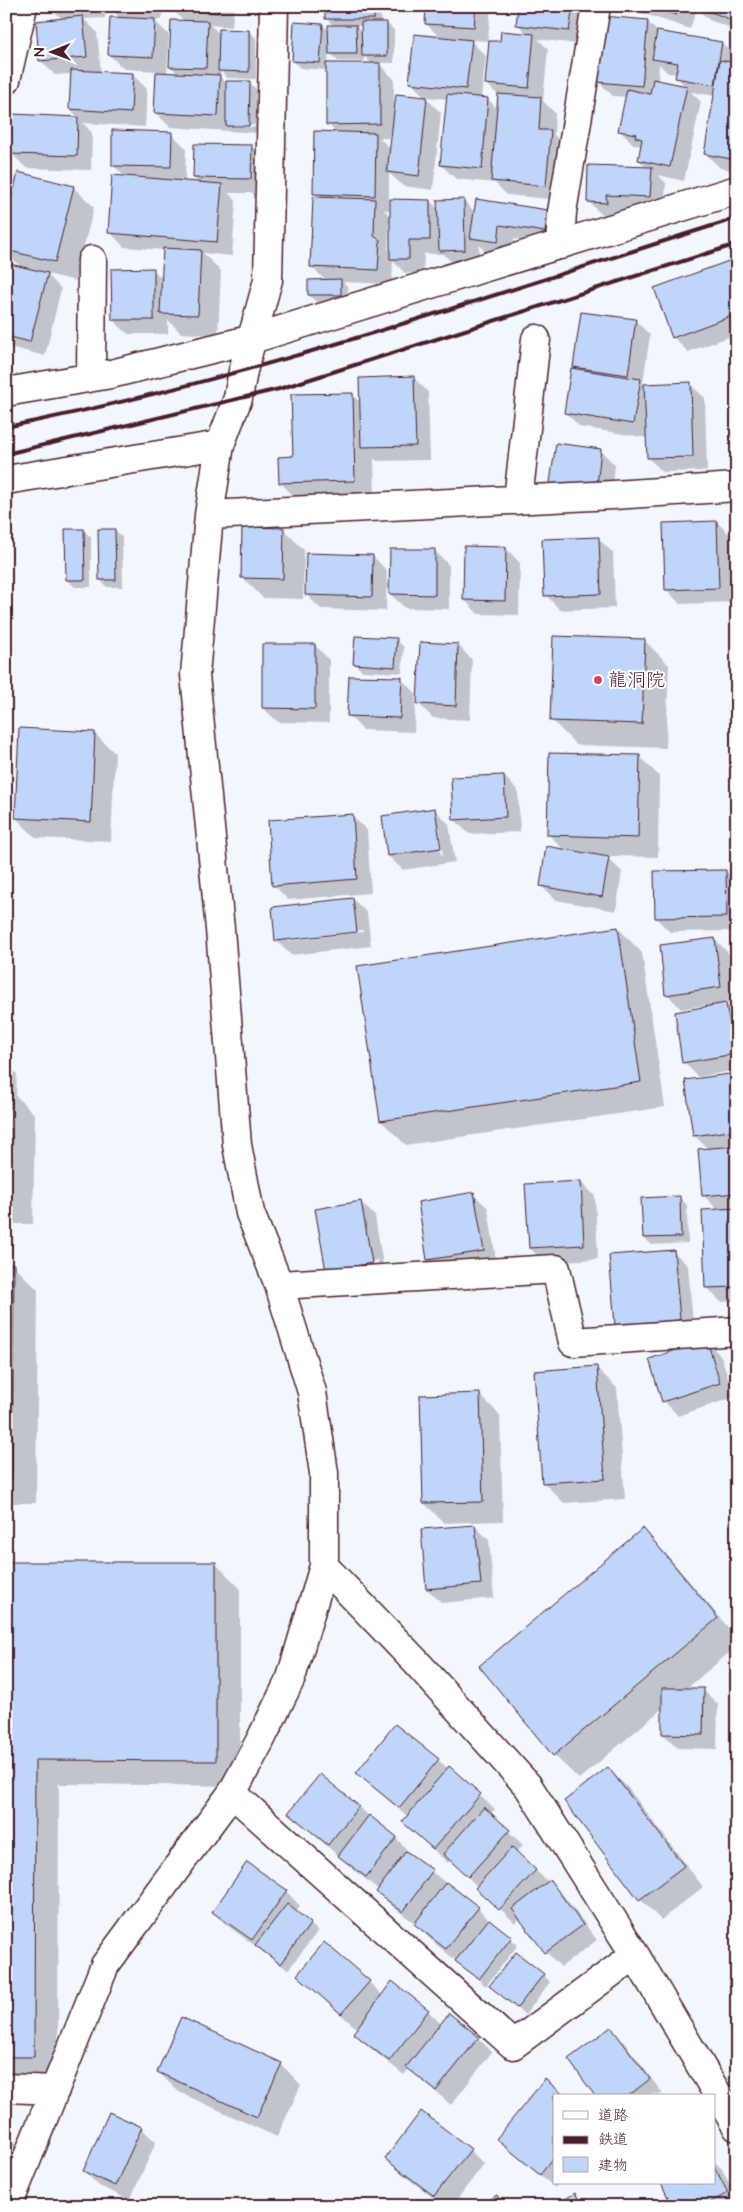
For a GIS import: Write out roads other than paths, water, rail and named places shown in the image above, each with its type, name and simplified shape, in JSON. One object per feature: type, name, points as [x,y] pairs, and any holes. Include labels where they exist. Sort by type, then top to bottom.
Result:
[{"type":"street","points":[[6,80],[23,6]]},
{"type":"street","points":[[8,2206],[105,1965],[232,1793],[291,1678],[324,1566],[324,1473],[312,1392],[279,1285],[250,1214],[237,1144],[220,929],[195,675],[209,515],[220,444],[238,398],[268,280],[274,6]]},
{"type":"street","points":[[560,245],[562,212],[596,6]]},
{"type":"street","points":[[6,392],[91,377],[252,340],[737,190]]},
{"type":"street","points":[[91,377],[92,260]]},
{"type":"street","points":[[518,500],[536,339]]},
{"type":"street","points":[[6,480],[220,444]]},
{"type":"street","points":[[209,515],[737,487]]},
{"type":"street","points":[[279,1285],[556,1269],[573,1342],[737,1331]]},
{"type":"street","points":[[324,1566],[417,1663],[528,1786],[635,1955],[737,2127]]},
{"type":"street","points":[[232,1793],[513,2045],[635,1955]]},
{"type":"street","points":[[6,2088],[54,2090]]},
{"type":"railway","points":[[6,427],[99,407],[191,384],[374,333],[737,218]]},
{"type":"railway","points":[[6,454],[279,389],[737,244]]},
{"type":"place","name":"龍洞院","points":[[598,680]]}]
